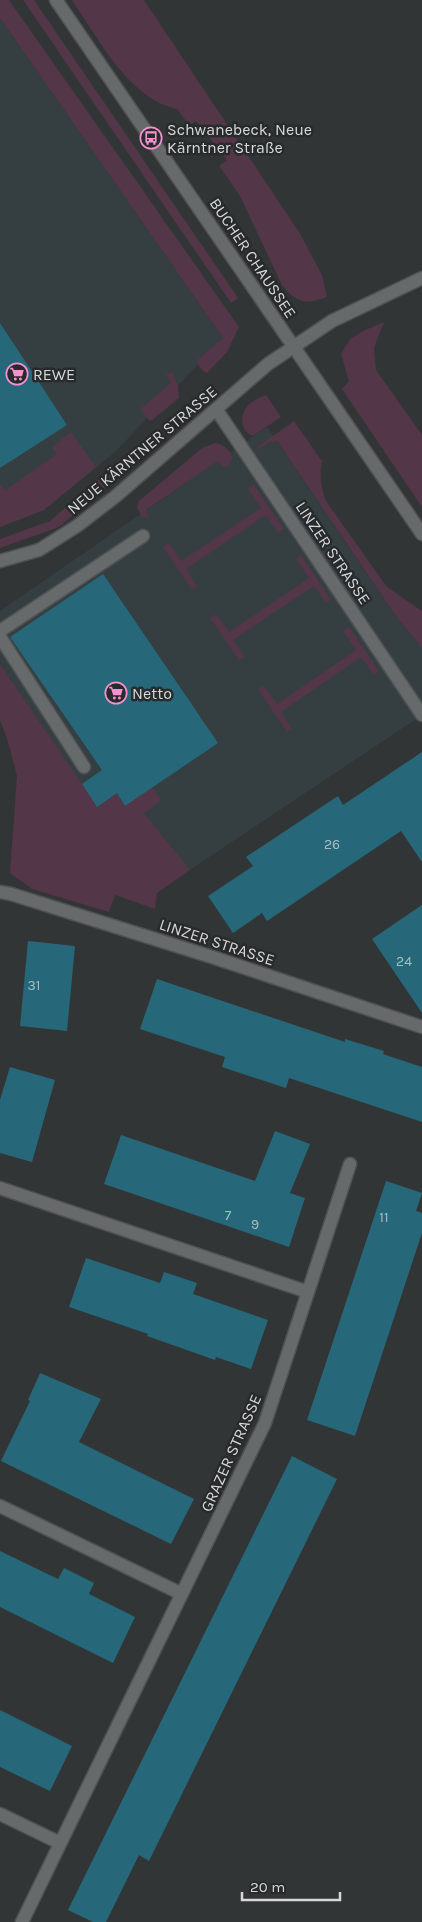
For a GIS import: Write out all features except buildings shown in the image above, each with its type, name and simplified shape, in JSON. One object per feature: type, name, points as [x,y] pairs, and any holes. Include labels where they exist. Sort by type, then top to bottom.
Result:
[{"type":"street","name":"BUCHER CHAUSSEE","points":[[56,0],[422,534]]},
{"type":"street","name":"NEUE KÄRNTNER STRASSE","points":[[0,561],[39,550],[77,526],[116,496],[268,364],[294,346],[332,321],[422,278]]},
{"type":"street","name":"LINZER STRASSE","points":[[216,409],[422,715]]},
{"type":"street","points":[[0,631],[143,536]]},
{"type":"street","points":[[0,637],[84,767]]},
{"type":"street","name":"LINZER STRASSE","points":[[0,892],[212,957],[422,1027]]},
{"type":"street","name":"GRAZER STRASSE","points":[[22,1922],[265,1423],[350,1164]]},
{"type":"street","points":[[0,1188],[308,1292]]},
{"type":"street","points":[[0,1506],[182,1594]]},
{"type":"street","points":[[0,1814],[60,1843]]},
{"type":"shaded area","points":[[0,0],[9,0],[239,327],[227,352],[207,373],[202,370],[196,361],[223,338],[0,18]]},
{"type":"shaded area","points":[[23,0],[34,0],[238,298],[231,303]]},
{"type":"shaded area","points":[[72,0],[144,0],[299,232],[322,275],[327,297],[313,301],[302,301],[287,291],[282,285],[239,194],[219,166],[227,160],[196,121],[189,125],[177,109],[160,103],[144,93],[130,80],[104,49]]},
{"type":"shaded area","points":[[0,18],[223,338],[115,452],[44,510],[0,527]]},
{"type":"shaded area","points":[[384,322],[374,348],[376,370],[422,435],[422,507],[342,389],[349,381],[341,354],[350,339]]},
{"type":"shaded area","points":[[172,372],[178,385],[179,398],[151,421],[140,409],[171,383],[166,375]]},
{"type":"shaded area","points":[[266,395],[281,417],[253,436],[245,431],[243,427],[243,414],[250,403]]},
{"type":"shaded area","points":[[294,421],[322,461],[321,481],[326,501],[387,587],[422,611],[422,648],[395,615],[277,441],[270,442],[258,449],[257,447]]},
{"type":"shaded area","points":[[267,427],[395,615],[422,648],[422,715],[173,881],[95,817],[0,670],[0,611]]},
{"type":"shaded area","points":[[71,432],[96,467],[44,510],[0,527],[0,484],[5,490],[57,454],[52,447]]},
{"type":"shaded area","points":[[215,443],[224,446],[233,457],[229,466],[223,467],[218,461],[146,510],[149,518],[142,517],[137,508],[139,501],[202,448]]},
{"type":"shaded area","points":[[116,464],[118,477],[59,527],[0,548],[0,539],[50,521]]},
{"type":"shaded area","points":[[254,485],[284,529],[278,533],[266,515],[186,569],[197,586],[192,590],[163,547],[169,543],[181,561],[261,508],[248,488]]},
{"type":"shaded area","points":[[301,555],[331,600],[326,603],[314,586],[233,640],[245,657],[239,660],[210,618],[216,614],[229,632],[309,578],[296,559]]},
{"type":"shaded area","points":[[349,627],[379,671],[374,675],[361,657],[281,712],[292,729],[287,732],[258,689],[264,686],[277,704],[356,650],[343,631]]},
{"type":"shaded area","points":[[0,664],[97,806],[117,793],[125,806],[152,787],[162,800],[144,813],[190,870],[157,893],[155,909],[115,895],[109,912],[32,889],[10,873],[17,776],[0,720]]},
{"type":"place","name":"Schwanebeck, Neue Kärntner Straße","points":[[151,138]]},
{"type":"place","name":"REWE","points":[[17,374]]},
{"type":"place","name":"Netto","points":[[116,693]]}]
